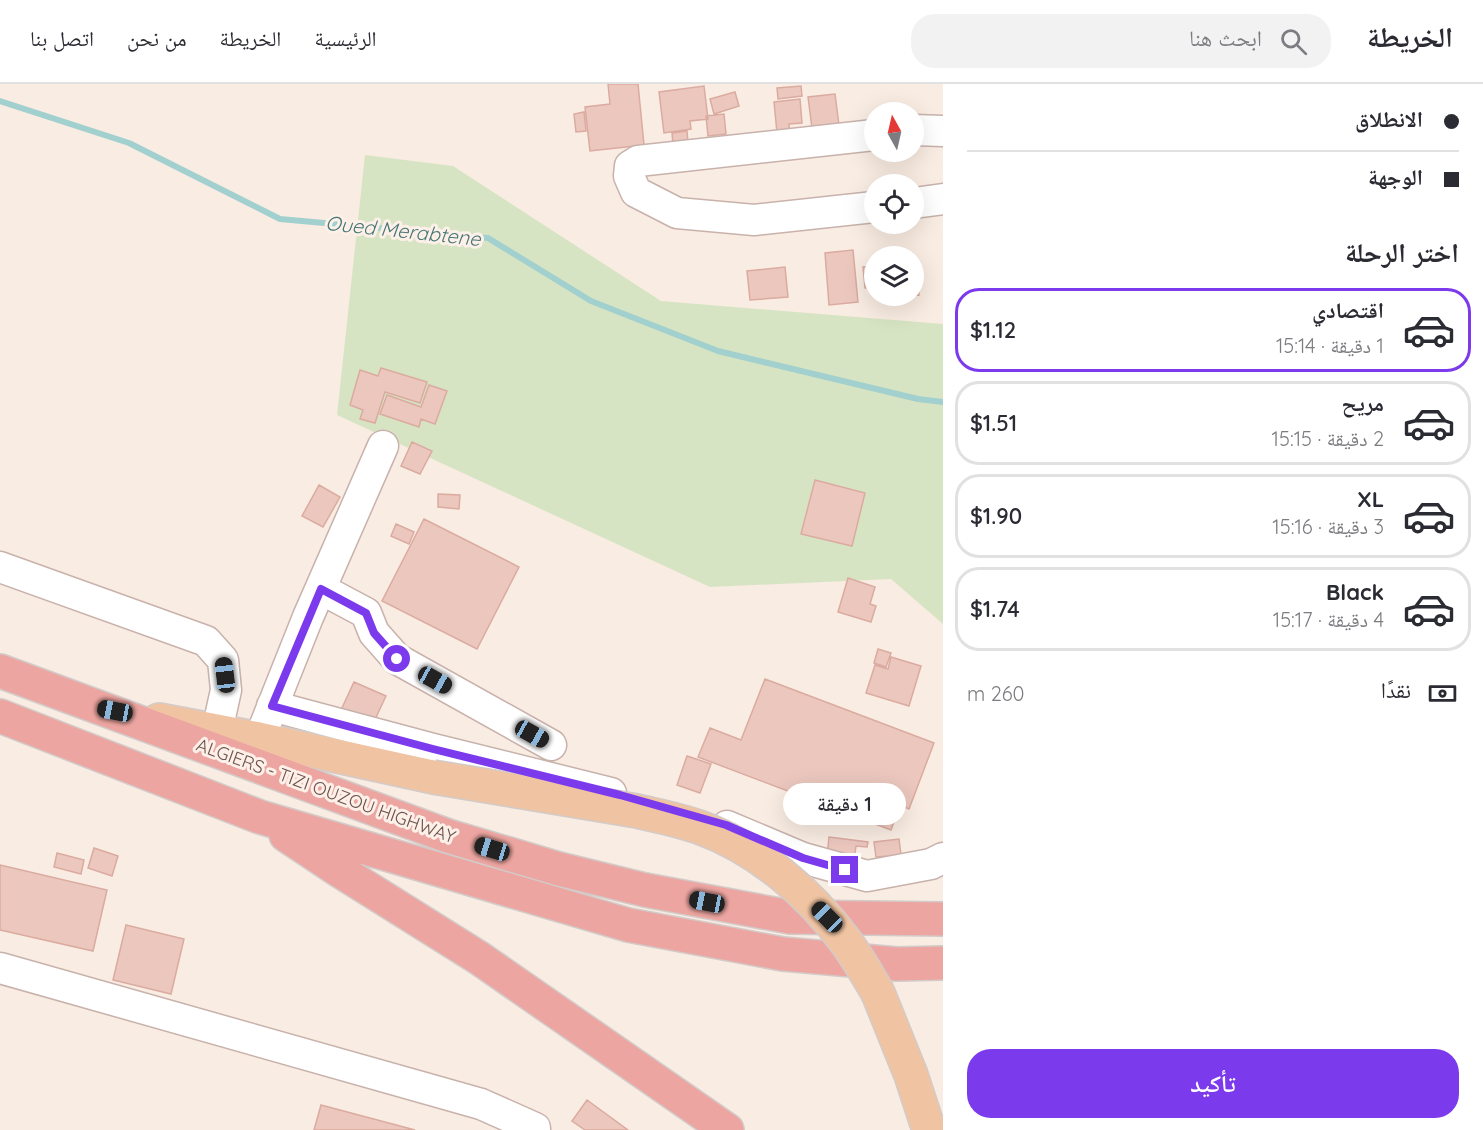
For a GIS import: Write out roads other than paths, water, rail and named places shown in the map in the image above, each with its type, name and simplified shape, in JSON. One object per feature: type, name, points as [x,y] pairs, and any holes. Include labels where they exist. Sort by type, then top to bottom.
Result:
[{"type":"highway","name":"ALGIERS - TIZI OUZOU HIGHWAY","points":[[0,671],[448,836],[570,872],[645,890],[790,917],[943,919]]},
{"type":"highway","points":[[0,716],[260,817],[628,925],[783,954],[897,964],[943,963]]},
{"type":"highway","points":[[260,817],[337,869],[479,958],[727,1130]]},
{"type":"main road","points":[[94,707],[259,739],[433,777],[637,811],[698,826],[723,837],[750,851],[780,872],[827,917],[848,944],[878,993],[911,1075],[929,1130]]},
{"type":"street","points":[[924,130],[943,131]]},
{"type":"street","points":[[864,136],[638,161],[630,166],[629,176],[636,192],[677,213],[754,220],[864,208]]},
{"type":"street","points":[[924,202],[943,200]]},
{"type":"street","points":[[259,739],[383,446]]},
{"type":"street","points":[[0,567],[206,641],[223,660],[226,690],[217,731]]},
{"type":"street","points":[[321,589],[366,613],[374,633],[397,659],[551,745]]},
{"type":"street","points":[[272,706],[444,752],[620,795],[726,825],[803,858],[867,876],[931,864],[943,858]]},
{"type":"street","points":[[0,968],[481,1104],[535,1128],[535,1130]]},
{"type":"waterway","name":"Oued Merabtene","points":[[0,101],[129,143],[280,219],[488,238],[591,301],[718,351],[918,399],[943,402]]}]
